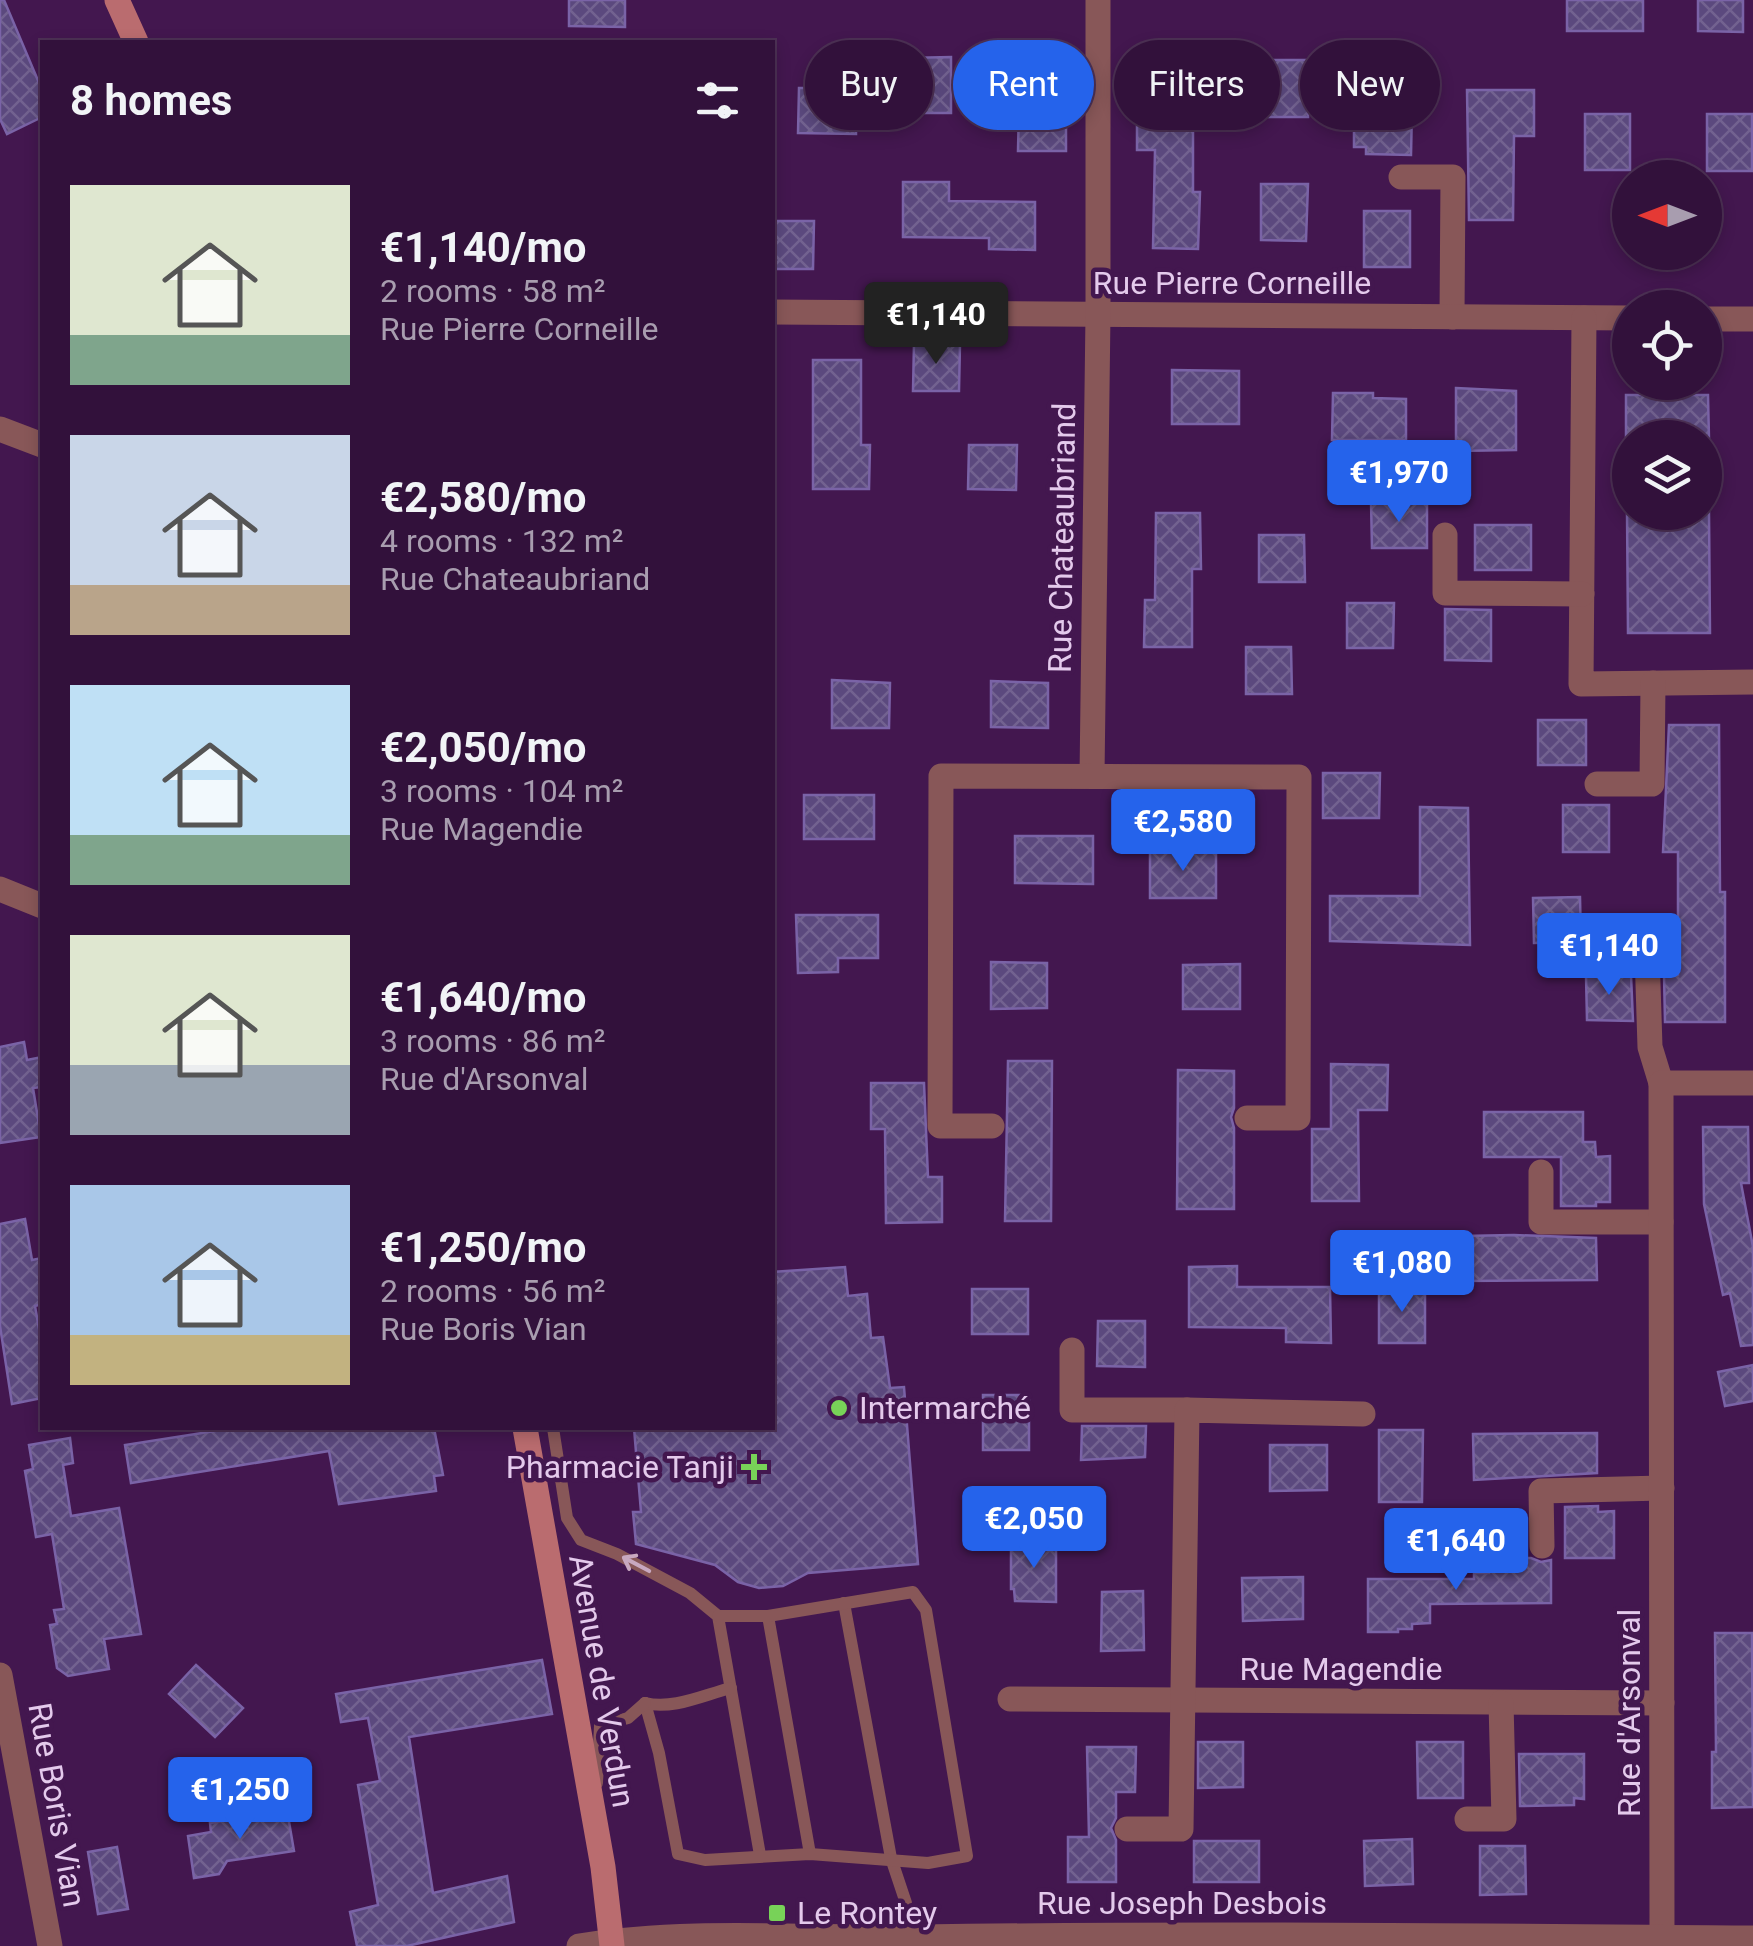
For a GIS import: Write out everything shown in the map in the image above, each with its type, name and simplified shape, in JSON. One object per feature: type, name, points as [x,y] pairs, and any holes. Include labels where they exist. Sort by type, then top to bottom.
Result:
[{"type":"main road","points":[[117,0],[135,40]]},
{"type":"main road","name":"Avenue de Verdun","points":[[525,1430],[612,1944]]},
{"type":"street","name":"Rue Chateaubriand","points":[[1092,776],[1098,0]]},
{"type":"street","points":[[1401,177],[1454,178],[1452,317]]},
{"type":"street","name":"Rue Pierre Corneille","points":[[775,312],[1612,318]]},
{"type":"street","points":[[1584,318],[1582,684],[1753,682]]},
{"type":"street","points":[[1722,319],[1753,320]]},
{"type":"street","points":[[0,429],[40,444]]},
{"type":"street","points":[[1445,535],[1445,593],[1582,594]]},
{"type":"street","points":[[1597,784],[1652,784],[1653,683]]},
{"type":"street","points":[[992,1126],[940,1126],[941,776],[1300,777],[1298,1118],[1247,1118]]},
{"type":"street","points":[[0,889],[40,905]]},
{"type":"street","name":"Rue d'Arsonval","points":[[1647,952],[1650,1048],[1661,1083],[1662,1938]]},
{"type":"street","points":[[1661,1083],[1753,1083]]},
{"type":"street","points":[[1541,1172],[1541,1222],[1661,1222]]},
{"type":"street","points":[[1072,1350],[1072,1410],[1363,1414]]},
{"type":"street","points":[[1127,1829],[1180,1829],[1186,1410]]},
{"type":"street","points":[[1542,1546],[1541,1491],[1662,1488]]},
{"type":"street","name":"Rue Boris Vian","points":[[0,1675],[50,1946]]},
{"type":"street","name":"Rue Magendie","points":[[1010,1700],[1662,1703]]},
{"type":"street","points":[[1467,1820],[1504,1819],[1501,1702]]},
{"type":"street","name":"Rue Joseph Desbois","points":[[579,1946],[685,1936],[1581,1941],[1753,1938]]},
{"type":"lane","points":[[553,1430],[567,1518],[580,1540],[617,1554],[690,1593],[718,1616],[768,1616],[912,1592],[926,1610],[967,1856],[928,1863],[810,1854],[705,1860],[678,1854],[659,1754],[644,1703]]},
{"type":"lane","points":[[844,1603],[892,1858],[906,1903],[908,1938]]},
{"type":"lane","points":[[718,1616],[760,1856]]},
{"type":"lane","points":[[768,1616],[810,1854]]},
{"type":"lane","points":[[644,1703],[665,1708],[688,1698],[732,1688]]},
{"type":"lane","points":[[595,1826],[600,1726],[628,1718],[644,1703]]},
{"type":"building","points":[[0,0],[4,0],[40,85],[40,118],[7,134],[0,119]]},
{"type":"building","points":[[569,0],[625,0],[625,27],[569,26]]},
{"type":"building","points":[[1567,0],[1643,0],[1643,31],[1567,31]]},
{"type":"building","points":[[1698,0],[1743,0],[1743,32],[1698,31]]},
{"type":"building","points":[[933,57],[951,57],[951,113],[933,113]]},
{"type":"building","points":[[1280,60],[1300,60],[1300,117],[1280,117]]},
{"type":"building","points":[[799,88],[805,88],[805,130],[856,130],[856,134],[798,133]]},
{"type":"building","points":[[1467,90],[1534,90],[1534,136],[1514,136],[1513,220],[1469,220]]},
{"type":"building","points":[[1585,114],[1630,114],[1630,160],[1612,160],[1612,170],[1585,170]]},
{"type":"building","points":[[1707,114],[1752,114],[1752,171],[1722,171],[1722,160],[1707,160]]},
{"type":"building","points":[[1018,130],[1066,130],[1066,151],[1018,151]]},
{"type":"building","points":[[1137,130],[1193,130],[1193,192],[1200,192],[1198,249],[1153,248],[1155,150],[1137,150]]},
{"type":"building","points":[[1354,130],[1412,130],[1411,155],[1366,154],[1366,147],[1354,147]]},
{"type":"building","points":[[903,182],[949,182],[949,201],[1035,202],[1035,250],[989,249],[989,238],[903,237]]},
{"type":"building","points":[[1261,184],[1308,184],[1306,241],[1261,240]]},
{"type":"building","points":[[1364,211],[1410,211],[1410,267],[1364,267]]},
{"type":"building","points":[[775,221],[814,221],[813,269],[775,269]]},
{"type":"building","points":[[914,343],[960,344],[959,391],[913,391]]},
{"type":"building","points":[[813,360],[861,360],[861,445],[870,445],[869,489],[813,489]]},
{"type":"building","points":[[1172,370],[1239,371],[1239,424],[1172,424]]},
{"type":"building","points":[[1456,388],[1516,391],[1516,450],[1456,451]]},
{"type":"building","points":[[1333,393],[1373,393],[1373,398],[1406,399],[1406,440],[1332,440]]},
{"type":"building","points":[[1626,400],[1708,400],[1709,420],[1626,420]]},
{"type":"building","points":[[969,445],[1017,445],[1016,490],[968,489]]},
{"type":"building","points":[[1371,502],[1427,502],[1427,548],[1372,548]]},
{"type":"building","points":[[1156,513],[1200,513],[1201,569],[1192,569],[1192,647],[1144,647],[1145,600],[1155,600]]},
{"type":"building","points":[[1475,525],[1531,525],[1531,570],[1475,570]]},
{"type":"building","points":[[1627,530],[1709,530],[1710,633],[1628,633]]},
{"type":"building","points":[[1259,535],[1304,535],[1305,582],[1259,582]]},
{"type":"building","points":[[1347,603],[1394,603],[1393,648],[1347,648]]},
{"type":"building","points":[[1445,609],[1491,610],[1491,661],[1445,660]]},
{"type":"building","points":[[1246,647],[1291,647],[1292,694],[1246,694]]},
{"type":"building","points":[[832,680],[890,683],[889,728],[832,728]]},
{"type":"building","points":[[991,681],[1048,683],[1048,728],[991,727]]},
{"type":"building","points":[[1538,720],[1586,720],[1586,765],[1538,765]]},
{"type":"building","points":[[1669,725],[1719,725],[1725,1022],[1665,1022],[1664,975],[1678,975],[1678,852],[1663,852]]},
{"type":"building","points":[[1323,773],[1380,773],[1379,818],[1323,818]]},
{"type":"building","points":[[804,795],[874,795],[874,839],[804,839]]},
{"type":"building","points":[[1563,805],[1609,805],[1609,852],[1563,852]]},
{"type":"building","points":[[1420,807],[1468,808],[1470,945],[1330,941],[1330,896],[1420,896]]},
{"type":"building","points":[[1015,836],[1093,836],[1093,884],[1015,883]]},
{"type":"building","points":[[1216,850],[1216,898],[1150,898],[1150,852]]},
{"type":"building","points":[[1580,897],[1581,942],[1534,943],[1533,898]]},
{"type":"building","points":[[796,915],[878,915],[878,958],[838,958],[838,972],[798,973]]},
{"type":"building","points":[[991,962],[1047,963],[1047,1008],[991,1009]]},
{"type":"building","points":[[1240,964],[1240,1009],[1183,1009],[1183,965]]},
{"type":"building","points":[[1631,975],[1633,1021],[1587,1020],[1586,976]]},
{"type":"building","points":[[24,1042],[27,1060],[40,1057],[40,1087],[33,1088],[40,1137],[0,1143],[0,1047]]},
{"type":"building","points":[[1008,1061],[1052,1061],[1051,1221],[1005,1221]]},
{"type":"building","points":[[1331,1064],[1388,1065],[1387,1110],[1358,1110],[1359,1201],[1312,1201],[1312,1129],[1331,1129]]},
{"type":"building","points":[[1178,1070],[1234,1071],[1234,1209],[1177,1209]]},
{"type":"building","points":[[871,1083],[924,1083],[928,1177],[942,1177],[942,1222],[886,1223],[885,1129],[871,1129]]},
{"type":"building","points":[[1484,1112],[1583,1112],[1583,1142],[1595,1142],[1596,1157],[1610,1156],[1610,1202],[1561,1206],[1561,1157],[1484,1157]]},
{"type":"building","points":[[1703,1127],[1748,1127],[1749,1183],[1741,1183],[1753,1247],[1753,1345],[1741,1346],[1730,1293],[1723,1295],[1704,1204]]},
{"type":"building","points":[[25,1219],[32,1260],[40,1258],[40,1305],[35,1306],[40,1335],[40,1398],[12,1404],[0,1326],[0,1224]]},
{"type":"building","points":[[1463,1236],[1596,1238],[1597,1280],[1463,1281]]},
{"type":"building","points":[[1237,1266],[1237,1287],[1330,1287],[1331,1343],[1286,1342],[1286,1328],[1189,1327],[1189,1267]]},
{"type":"building","name":"Intermarché","points":[[845,1267],[848,1296],[867,1294],[871,1338],[883,1337],[890,1388],[904,1387],[918,1564],[808,1573],[783,1586],[759,1588],[738,1582],[715,1565],[636,1544],[633,1512],[641,1512],[634,1430],[775,1430],[775,1272]]},
{"type":"building","points":[[1379,1287],[1425,1287],[1425,1343],[1379,1343]]},
{"type":"building","points":[[972,1289],[1028,1289],[1028,1334],[972,1334]]},
{"type":"building","points":[[1098,1321],[1145,1321],[1145,1367],[1097,1366]]},
{"type":"building","points":[[1753,1365],[1753,1401],[1725,1406],[1718,1372]]},
{"type":"building","points":[[983,1395],[1029,1395],[1029,1450],[983,1450]]},
{"type":"building","points":[[1082,1426],[1146,1426],[1145,1457],[1081,1460]]},
{"type":"building","points":[[221,1430],[434,1430],[443,1475],[434,1476],[436,1491],[339,1504],[329,1451],[131,1483],[125,1445]]},
{"type":"building","points":[[1379,1430],[1423,1430],[1422,1502],[1379,1502]]},
{"type":"building","points":[[1597,1433],[1597,1473],[1474,1480],[1473,1434]]},
{"type":"building","points":[[70,1438],[73,1463],[63,1465],[71,1516],[119,1508],[141,1634],[104,1639],[109,1669],[68,1676],[57,1668],[50,1625],[57,1624],[54,1610],[64,1609],[52,1534],[36,1537],[25,1471],[33,1469],[29,1445]]},
{"type":"building","points":[[1270,1445],[1327,1445],[1327,1490],[1270,1491]]},
{"type":"building","points":[[1598,1506],[1598,1512],[1614,1511],[1614,1558],[1565,1558],[1565,1507]]},
{"type":"building","points":[[1011,1542],[1056,1542],[1056,1602],[1015,1601],[1011,1589]]},
{"type":"building","points":[[1489,1558],[1551,1560],[1551,1603],[1430,1604],[1430,1623],[1412,1624],[1412,1629],[1398,1632],[1368,1632],[1368,1579],[1474,1579],[1474,1573],[1489,1573]]},
{"type":"building","points":[[1303,1577],[1303,1619],[1243,1621],[1242,1578]]},
{"type":"building","points":[[1143,1591],[1144,1650],[1101,1651],[1102,1592]]},
{"type":"building","points":[[1715,1633],[1752,1633],[1753,1807],[1712,1808],[1712,1752],[1716,1752]]},
{"type":"building","points":[[542,1660],[552,1714],[409,1737],[433,1893],[507,1876],[514,1922],[407,1946],[357,1946],[350,1912],[378,1905],[358,1785],[380,1781],[368,1718],[341,1722],[336,1694]]},
{"type":"building","points":[[196,1665],[243,1708],[215,1737],[169,1694]]},
{"type":"building","points":[[1198,1742],[1243,1742],[1243,1787],[1198,1788]]},
{"type":"building","points":[[1417,1742],[1463,1742],[1463,1798],[1418,1798]]},
{"type":"building","points":[[1087,1747],[1136,1747],[1135,1792],[1116,1792],[1116,1818],[1111,1828],[1116,1840],[1116,1882],[1068,1882],[1068,1837],[1089,1837]]},
{"type":"building","points":[[1519,1754],[1584,1754],[1584,1799],[1574,1798],[1574,1805],[1520,1806]]},
{"type":"building","points":[[287,1810],[294,1851],[227,1861],[219,1874],[194,1878],[188,1836],[211,1832],[210,1823]]},
{"type":"building","points":[[1412,1839],[1413,1884],[1365,1886],[1364,1841]]},
{"type":"building","points":[[1194,1841],[1259,1841],[1259,1882],[1194,1882]]},
{"type":"building","points":[[1480,1846],[1525,1846],[1526,1894],[1480,1895]]},
{"type":"building","points":[[117,1847],[128,1909],[98,1914],[88,1852]]},
{"type":"place","name":"Intermarché","points":[[839,1408]]},
{"type":"place","name":"Pharmacie Tanji","points":[[754,1467]]},
{"type":"place","name":"Le Rontey","points":[[777,1913]]}]
